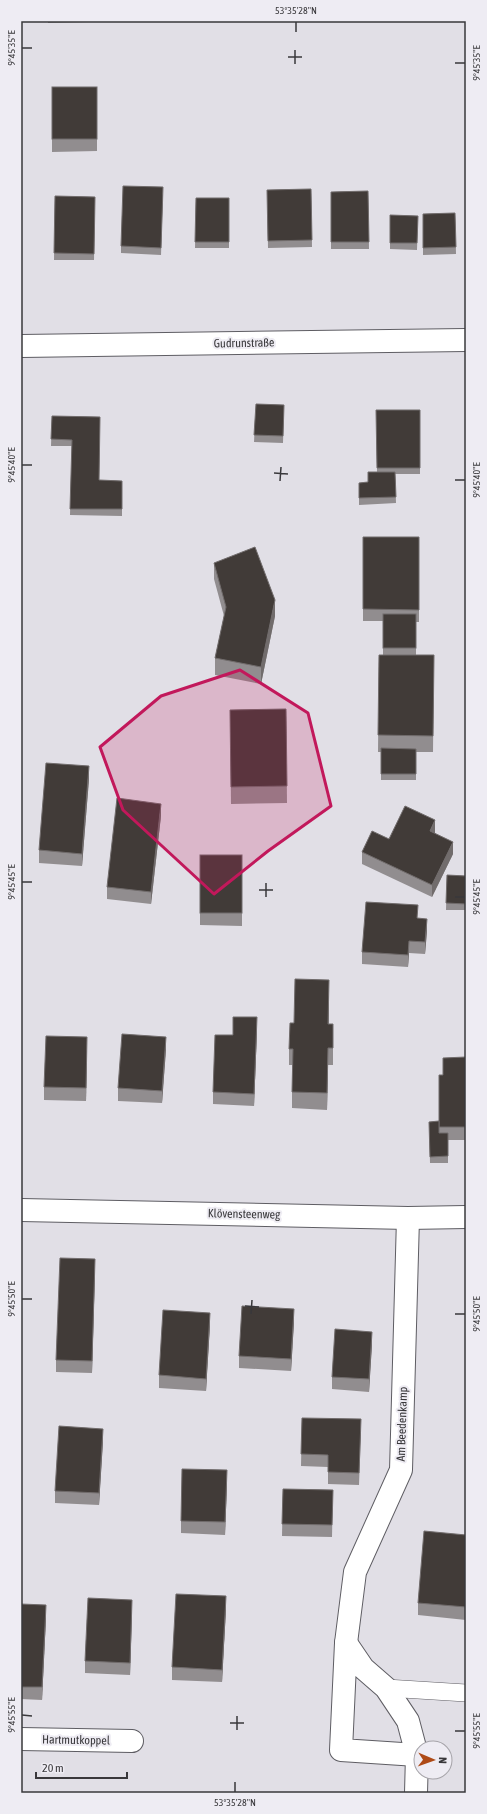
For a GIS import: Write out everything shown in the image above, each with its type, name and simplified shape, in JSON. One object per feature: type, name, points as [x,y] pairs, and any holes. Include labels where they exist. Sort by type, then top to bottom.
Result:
[{"type":"street","name":"Gudrunstraße","points":[[21,346],[466,340]]},
{"type":"street","name":"Klövensteenweg","points":[[21,1210],[408,1218],[466,1217]]},
{"type":"street","name":"Am Beedenkamp","points":[[408,1218],[401,1470],[355,1572],[346,1643],[341,1750],[413,1756]]},
{"type":"street","points":[[346,1643],[362,1668],[386,1688],[408,1721],[413,1740]]},
{"type":"street","name":"Hartmutkoppel","points":[[21,1739],[132,1741]]},
{"type":"street","points":[[416,1780],[416,1793]]},
{"type":"lane","points":[[386,1688],[466,1694]]},
{"type":"highlighted area","points":[[240,670],[308,713],[331,806],[268,851],[214,894],[123,810],[100,747],[161,696]]},
{"type":"building","points":[[52,87],[97,87],[97,139],[52,139]]},
{"type":"building","points":[[123,186],[163,187],[161,248],[121,246]]},
{"type":"building","points":[[311,189],[312,240],[268,241],[267,190]]},
{"type":"building","points":[[368,191],[369,242],[331,242],[331,192]]},
{"type":"building","points":[[55,196],[95,197],[94,254],[54,253]]},
{"type":"building","points":[[196,198],[229,198],[229,242],[195,242]]},
{"type":"building","points":[[455,213],[456,247],[423,248],[423,214]]},
{"type":"building","points":[[390,215],[418,216],[417,243],[390,243]]},
{"type":"building","points":[[256,404],[284,405],[283,436],[254,435]]},
{"type":"building","points":[[376,410],[420,410],[420,468],[377,468]]},
{"type":"building","points":[[52,416],[100,417],[99,480],[122,481],[122,509],[70,509],[72,440],[51,439]]},
{"type":"building","points":[[368,472],[395,472],[396,497],[359,498],[359,483],[368,482]]},
{"type":"building","points":[[363,537],[419,537],[419,610],[363,609]]},
{"type":"building","points":[[255,547],[275,600],[261,667],[215,658],[226,607],[214,563]]},
{"type":"building","points":[[383,614],[416,614],[416,648],[383,648]]},
{"type":"building","points":[[379,655],[434,655],[433,736],[378,735]]},
{"type":"building","points":[[286,709],[287,786],[231,787],[230,710]]},
{"type":"building","points":[[381,748],[416,749],[416,774],[381,774]]},
{"type":"building","points":[[46,763],[89,766],[82,854],[39,850]]},
{"type":"building","points":[[117,798],[161,804],[151,892],[107,887]]},
{"type":"building","points":[[405,806],[435,820],[430,831],[453,842],[432,885],[362,852],[372,831],[389,839]]},
{"type":"building","points":[[200,855],[242,855],[242,913],[200,913]]},
{"type":"building","points":[[447,875],[466,876],[466,904],[446,903]]},
{"type":"building","points":[[366,902],[418,905],[417,918],[427,919],[425,942],[409,941],[408,955],[362,952]]},
{"type":"building","points":[[295,979],[329,980],[328,1024],[333,1024],[333,1048],[328,1048],[327,1093],[292,1092],[293,1049],[289,1049],[290,1023],[294,1023]]},
{"type":"building","points":[[233,1017],[257,1017],[254,1094],[213,1092],[215,1035],[233,1035]]},
{"type":"building","points":[[122,1034],[166,1037],[162,1091],[118,1088]]},
{"type":"building","points":[[46,1036],[87,1037],[86,1088],[44,1087]]},
{"type":"building","points":[[466,1057],[466,1127],[439,1127],[439,1075],[443,1075],[443,1058]]},
{"type":"building","points":[[439,1121],[439,1133],[448,1133],[448,1156],[430,1157],[429,1122]]},
{"type":"building","points":[[60,1258],[95,1259],[92,1361],[56,1360]]},
{"type":"building","points":[[242,1306],[294,1309],[291,1359],[239,1356]]},
{"type":"building","points":[[163,1310],[210,1313],[206,1379],[159,1375]]},
{"type":"building","points":[[335,1329],[372,1332],[369,1379],[332,1377]]},
{"type":"building","points":[[302,1418],[361,1419],[359,1473],[328,1472],[328,1455],[301,1454]]},
{"type":"building","points":[[59,1426],[103,1429],[99,1493],[55,1491]]},
{"type":"building","points":[[182,1469],[227,1470],[225,1522],[181,1521]]},
{"type":"building","points":[[283,1489],[333,1490],[332,1525],[282,1524]]},
{"type":"building","points":[[424,1531],[466,1535],[466,1607],[418,1603]]},
{"type":"building","points":[[176,1594],[226,1596],[222,1670],[172,1667]]},
{"type":"building","points":[[88,1598],[132,1600],[130,1663],[85,1661]]},
{"type":"building","points":[[21,1604],[46,1605],[42,1687],[21,1687]]}]
